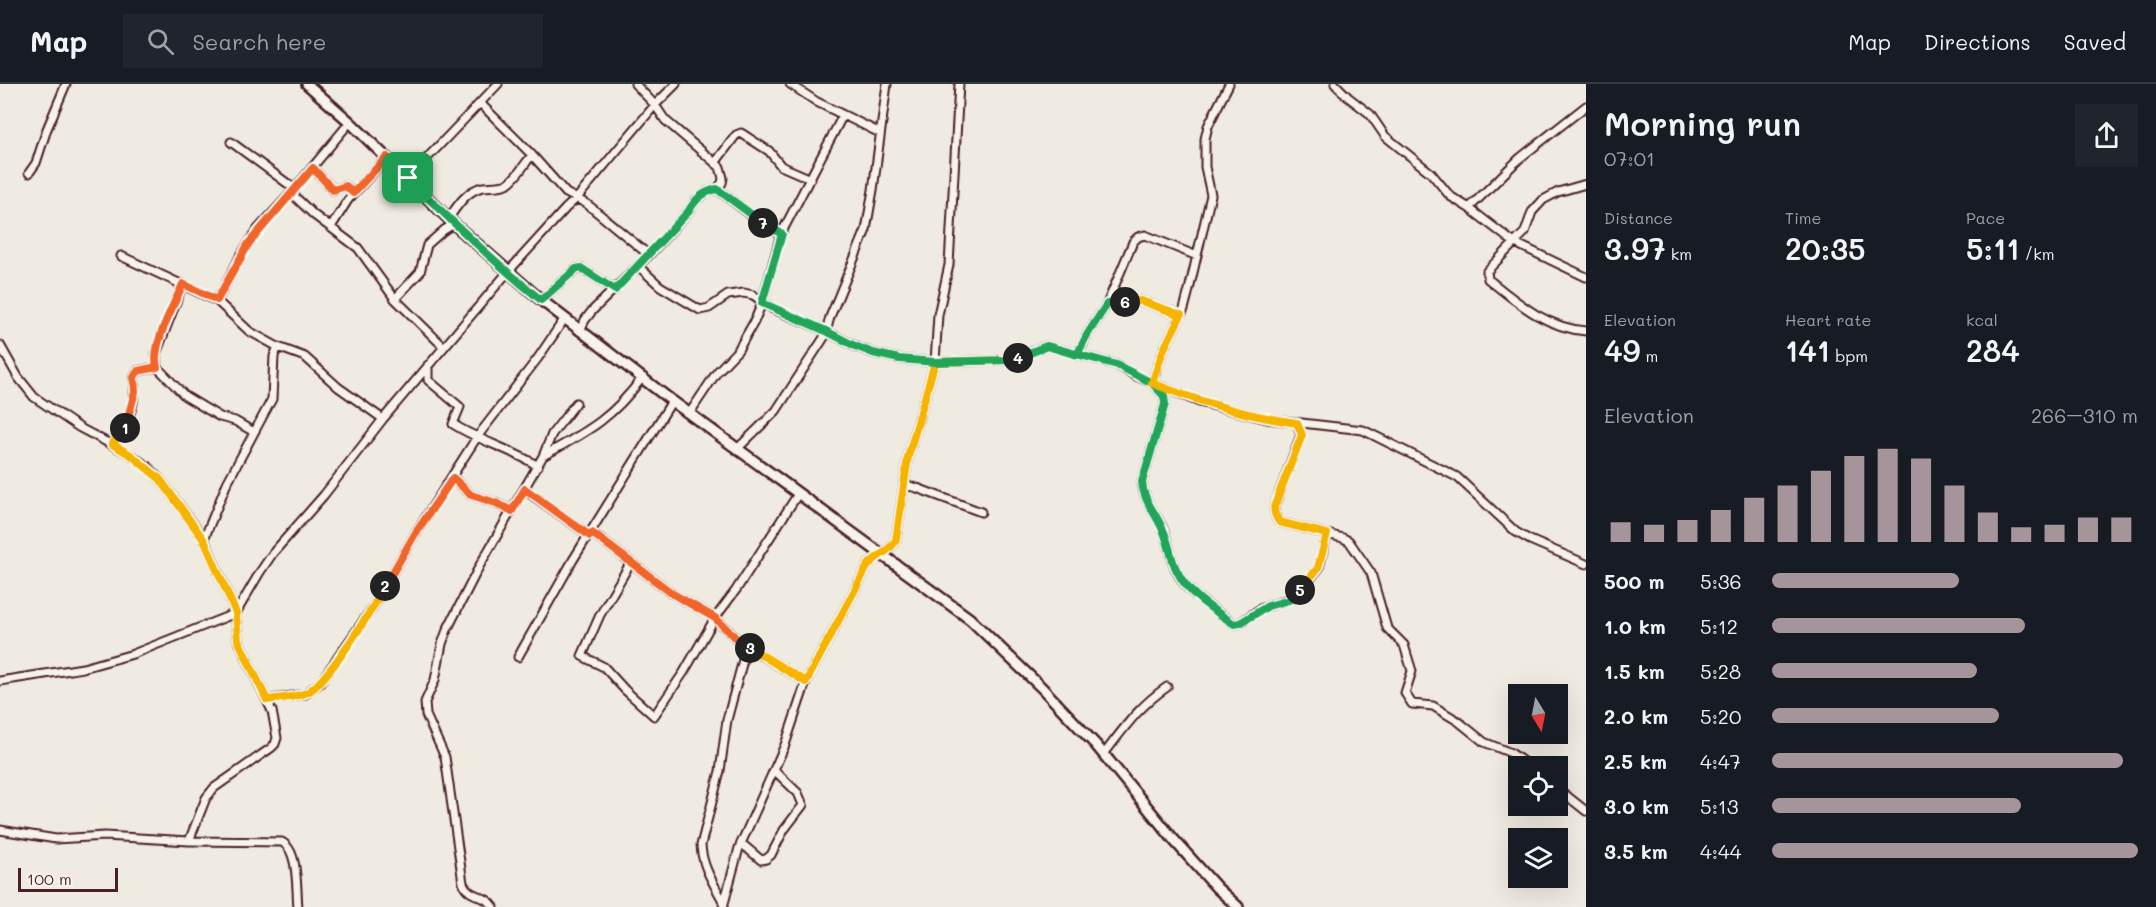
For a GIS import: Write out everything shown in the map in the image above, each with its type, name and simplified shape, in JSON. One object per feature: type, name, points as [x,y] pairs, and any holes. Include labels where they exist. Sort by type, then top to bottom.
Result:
[{"type":"street","points":[[29,173],[36,163],[66,84]]},
{"type":"street","points":[[307,84],[350,122],[507,273],[689,414],[964,614],[1042,688],[1104,754],[1132,791],[1186,854],[1238,907]]},
{"type":"street","points":[[580,331],[592,311],[649,255],[696,200],[707,192],[717,189],[722,183],[720,167],[665,120],[655,105],[635,84]]},
{"type":"street","points":[[0,681],[83,668],[133,654],[236,613],[273,553],[324,495],[383,419],[507,273],[577,198],[655,105],[676,84]]},
{"type":"street","points":[[790,84],[817,102],[880,134]]},
{"type":"street","points":[[737,449],[768,420],[783,402],[823,341],[866,230],[887,84]]},
{"type":"street","points":[[723,905],[741,843],[789,733],[806,682],[867,567],[880,554],[892,548],[896,540],[911,442],[935,362],[938,315],[950,255],[958,84]]},
{"type":"street","points":[[1152,383],[1163,351],[1181,315],[1190,290],[1211,195],[1205,167],[1205,139],[1208,126],[1229,84]]},
{"type":"street","points":[[1335,84],[1370,114],[1385,136],[1431,173],[1450,196],[1513,242],[1586,277]]},
{"type":"street","points":[[408,178],[481,104],[496,85]]},
{"type":"street","points":[[481,104],[566,193],[587,204],[649,255]]},
{"type":"street","points":[[1469,208],[1520,158],[1586,106]]},
{"type":"street","points":[[689,414],[717,372],[738,350],[746,337],[762,303],[782,234],[843,115]]},
{"type":"street","points":[[217,300],[249,243],[350,122]]},
{"type":"street","points":[[716,163],[736,135],[741,133],[769,152],[781,166],[811,179]]},
{"type":"street","points":[[231,142],[293,191],[314,215],[364,255],[395,299],[444,347]]},
{"type":"street","points":[[395,299],[420,272],[428,245],[452,221],[458,204],[480,188],[503,185],[511,181],[532,155]]},
{"type":"street","points":[[331,227],[353,193],[387,157]]},
{"type":"street","points":[[313,168],[333,190],[346,186],[353,193]]},
{"type":"street","points":[[1586,184],[1558,192],[1543,200],[1532,212],[1525,232],[1487,271],[1488,279],[1536,316],[1564,327],[1586,331]]},
{"type":"street","points":[[717,189],[764,224],[782,234]]},
{"type":"street","points":[[1077,355],[1107,304],[1133,242],[1138,237],[1145,235],[1197,256]]},
{"type":"street","points":[[121,256],[217,300],[249,331],[278,347],[305,357],[338,387],[383,419]]},
{"type":"street","points":[[638,266],[660,286],[700,310],[709,308],[728,295],[738,293],[753,295],[762,303],[873,353],[899,359],[935,362],[1010,360],[1047,346],[1117,365],[1152,383],[1200,402],[1267,419],[1363,430],[1457,477],[1516,532],[1586,564]]},
{"type":"street","points":[[541,300],[576,269],[581,268],[615,290]]},
{"type":"street","points":[[183,284],[156,354],[157,367],[185,396],[220,417],[235,421],[254,432]]},
{"type":"street","points":[[1107,304],[1141,301],[1181,315]]},
{"type":"street","points":[[267,700],[305,693],[320,683],[373,607],[415,534],[453,478],[477,437],[538,358],[565,318]]},
{"type":"street","points":[[0,345],[26,389],[47,407],[139,460],[160,479],[204,540],[236,613],[238,640],[272,711],[277,738],[275,744],[214,789],[206,798],[189,841]]},
{"type":"street","points":[[204,540],[228,483],[272,399],[274,356],[278,347]]},
{"type":"street","points":[[428,365],[428,380],[460,407],[453,424],[538,466]]},
{"type":"street","points":[[112,444],[127,424],[135,392],[134,377],[138,371],[157,367]]},
{"type":"street","points":[[543,456],[604,420],[642,378]]},
{"type":"street","points":[[1152,383],[1164,396],[1165,404],[1142,482],[1142,489],[1144,497],[1163,528],[1176,570],[1193,594],[1234,624],[1240,623],[1260,609],[1295,597],[1318,568],[1327,534]]},
{"type":"street","points":[[518,657],[573,560],[591,535],[672,401]]},
{"type":"street","points":[[494,907],[489,900],[470,893],[463,883],[446,757],[429,723],[425,702],[435,680],[447,630],[480,565],[538,466],[552,434],[576,402]]},
{"type":"street","points":[[1297,423],[1302,435],[1274,507],[1279,522],[1349,541],[1371,573],[1387,627],[1404,645],[1412,667],[1405,693],[1412,704],[1433,706],[1458,721],[1484,742],[1515,756]]},
{"type":"street","points":[[483,429],[489,441]]},
{"type":"street","points":[[453,478],[471,495],[512,511]]},
{"type":"street","points":[[905,485],[981,512]]},
{"type":"street","points":[[525,489],[673,594],[715,618],[741,643],[806,682]]},
{"type":"street","points":[[631,562],[600,615],[582,656],[604,667],[651,715],[657,714],[715,618],[736,590],[798,494]]},
{"type":"street","points":[[723,905],[704,863],[701,844],[720,771],[729,714],[742,667],[741,643]]},
{"type":"street","points":[[1104,754],[1136,712],[1167,687]]},
{"type":"street","points":[[741,843],[761,860],[766,859],[771,855],[784,830],[803,805],[798,793],[774,770]]},
{"type":"street","points":[[1568,797],[1586,811]]},
{"type":"street","points":[[0,830],[56,839],[105,836],[189,841],[282,842],[289,846],[293,856],[298,907]]},
{"type":"street","points":[[716,889],[727,887]]},
{"type":"route","points":[[408,178],[387,157],[353,193],[346,186],[333,190],[313,168],[258,229],[229,275],[217,300],[183,284],[156,354],[157,367],[138,371],[134,377],[135,392],[127,424],[112,444],[147,466],[160,479],[204,540],[236,613],[238,640],[267,700],[305,693],[320,683],[373,607],[415,534],[453,478],[471,495],[489,500],[512,511],[525,489],[590,536],[592,533],[673,594],[715,618],[741,643],[806,682],[867,567],[880,554],[892,548],[896,540],[911,442],[935,362],[1010,360],[1047,346],[1052,346],[1073,354],[1077,355],[1107,362],[1117,365],[1152,383],[1164,396],[1165,404],[1142,482],[1142,489],[1144,497],[1163,528],[1176,570],[1193,594],[1237,624],[1260,609],[1295,597],[1318,568],[1327,534],[1279,522],[1275,514],[1274,507],[1302,435],[1297,423],[1267,419],[1200,402],[1152,383],[1163,351],[1181,315],[1141,301],[1107,304],[1077,355],[1052,346],[1047,346],[1014,360],[935,362],[887,357],[855,346],[762,303],[782,234],[764,224],[717,189],[707,192],[696,200],[688,212],[615,290],[581,268],[576,269],[541,300],[507,273],[408,178]]}]
